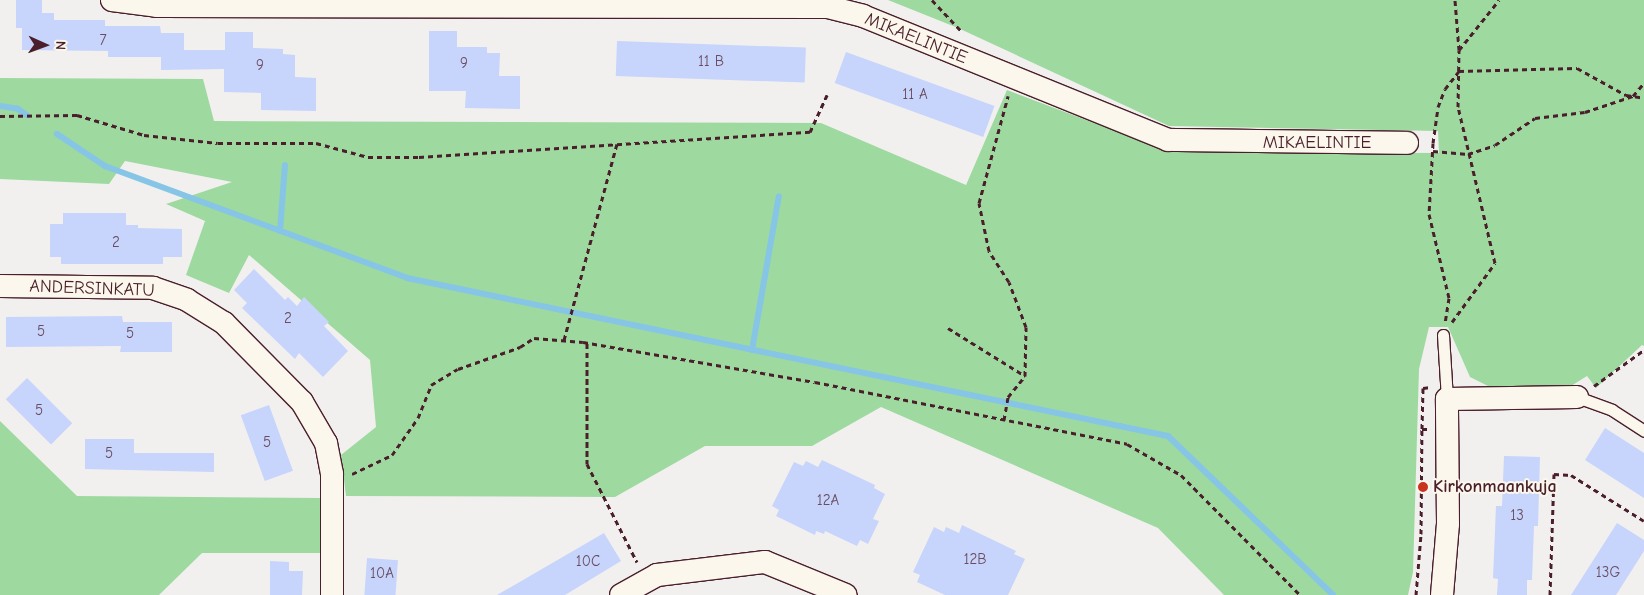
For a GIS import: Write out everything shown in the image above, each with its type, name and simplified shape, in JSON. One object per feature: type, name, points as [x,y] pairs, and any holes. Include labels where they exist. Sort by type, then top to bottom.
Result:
[{"type":"street","name":"MIKAELINTIE","points":[[112,0],[157,6],[828,7],[863,16],[1012,79],[1168,140],[1285,144],[1407,143]]},
{"type":"street","name":"ANDERSINKATU","points":[[0,286],[153,288],[187,300],[224,323],[302,402],[326,443],[332,474],[332,595]]},
{"type":"street","points":[[1442,595],[1448,524],[1447,399],[1577,398]]},
{"type":"street","points":[[621,595],[657,575],[765,562],[846,595]]},
{"type":"lane","points":[[1443,334],[1447,399]]},
{"type":"lane","points":[[1577,398],[1612,410],[1644,431]]},
{"type":"path","points":[[1443,334],[1495,263],[1458,107],[1459,50],[1455,0]]},
{"type":"path","points":[[1459,50],[1499,0]]},
{"type":"path","points":[[1443,334],[1449,298],[1429,214],[1432,151],[1438,107],[1445,89],[1459,72],[1577,68],[1633,96],[1644,98]]},
{"type":"path","points":[[1004,420],[1008,397],[1025,376],[1026,327],[1009,282],[989,251],[979,203],[1012,79]]},
{"type":"path","points":[[1432,151],[1468,154],[1495,145],[1535,118],[1585,112],[1633,96],[1644,83]]},
{"type":"path","points":[[0,116],[77,115],[144,135],[218,143],[316,143],[368,156],[419,157],[810,132],[827,95]]},
{"type":"path","points":[[1407,143],[1433,143]]},
{"type":"path","points":[[564,340],[617,144]]},
{"type":"path","points":[[948,328],[1025,376]]},
{"type":"path","points":[[332,474],[351,475],[392,455],[418,418],[431,386],[458,369],[520,347],[534,338],[587,342],[815,382],[1127,444],[1173,471],[1300,595]]},
{"type":"path","points":[[587,342],[587,464],[647,581]]},
{"type":"path","points":[[1577,398],[1644,350]]},
{"type":"path","points":[[1550,595],[1554,474],[1571,475],[1644,522]]},
{"type":"green space","points":[[888,0],[1644,0],[1644,346],[1642,345],[1596,388],[1587,376],[1571,386],[1488,386],[1470,377],[1448,327],[1429,327],[1419,369],[1413,572],[1408,595],[1224,595],[1158,528],[881,407],[812,446],[705,446],[615,497],[346,496],[341,455],[376,427],[370,360],[249,255],[229,293],[186,275],[205,221],[212,224],[166,204],[232,182],[125,161],[109,184],[0,179],[0,78],[203,79],[214,121],[821,123],[966,185],[1007,90],[1171,152],[1439,153],[1438,131],[1169,126],[958,28]]},
{"type":"green space","points":[[0,421],[77,496],[321,498],[320,553],[202,553],[159,595],[0,595]]},
{"type":"building","points":[[16,0],[42,0],[42,13],[54,13],[54,20],[105,20],[105,26],[160,26],[161,33],[184,33],[184,50],[225,50],[225,32],[253,32],[253,48],[283,49],[283,54],[295,55],[295,77],[316,78],[316,111],[261,110],[261,93],[224,92],[224,69],[161,70],[161,57],[108,57],[108,51],[22,50],[22,28],[16,28]]},
{"type":"building","points":[[429,31],[457,31],[457,47],[487,47],[487,53],[500,53],[499,76],[520,76],[520,109],[465,108],[466,91],[429,91]]},
{"type":"building","points":[[617,41],[806,48],[805,83],[616,76]]},
{"type":"building","points":[[846,52],[994,106],[983,137],[835,83]]},
{"type":"building","points":[[63,213],[126,213],[126,225],[138,225],[138,228],[182,229],[182,257],[163,257],[163,264],[61,264],[61,257],[50,257],[50,224],[63,224]]},
{"type":"building","points":[[254,269],[285,300],[288,297],[297,306],[304,297],[329,322],[324,326],[348,351],[323,377],[299,353],[295,359],[242,308],[247,303],[234,290]]},
{"type":"building","points":[[122,316],[123,322],[172,322],[172,352],[120,352],[121,346],[6,347],[6,317]]},
{"type":"building","points":[[27,378],[72,423],[51,444],[6,399]]},
{"type":"building","points":[[269,405],[293,471],[265,481],[241,415]]},
{"type":"building","points":[[1605,428],[1644,453],[1644,498],[1585,460]]},
{"type":"building","points":[[85,439],[134,439],[134,453],[214,453],[214,472],[85,469]]},
{"type":"building","points":[[1504,456],[1540,457],[1538,526],[1534,526],[1532,580],[1527,580],[1527,595],[1497,595],[1498,579],[1493,578],[1496,506],[1502,506]]},
{"type":"building","points":[[822,460],[875,485],[874,488],[885,494],[873,519],[879,521],[868,544],[860,540],[857,546],[825,531],[824,534],[816,531],[815,535],[776,516],[779,510],[772,506],[794,462],[803,466],[806,461],[818,467]]},
{"type":"building","points":[[1617,523],[1644,540],[1644,551],[1616,595],[1571,595]]},
{"type":"building","points":[[962,525],[1016,551],[1014,554],[1025,559],[1008,595],[945,595],[917,582],[920,575],[913,572],[934,527],[944,532],[946,527],[959,533]]},
{"type":"building","points":[[604,533],[621,561],[565,595],[497,595]]},
{"type":"building","points":[[367,558],[398,560],[395,595],[364,595]]},
{"type":"building","points":[[270,561],[289,562],[289,571],[303,571],[302,595],[270,595]]},
{"type":"waterway","points":[[0,106],[18,109],[27,115]]},
{"type":"waterway","points":[[57,134],[105,166],[407,278],[1168,436],[1333,595]]},
{"type":"waterway","points":[[280,231],[285,165]]},
{"type":"waterway","points":[[752,350],[779,196]]},
{"type":"place","name":"Kirkonmaankuja","points":[[1423,487]]}]
